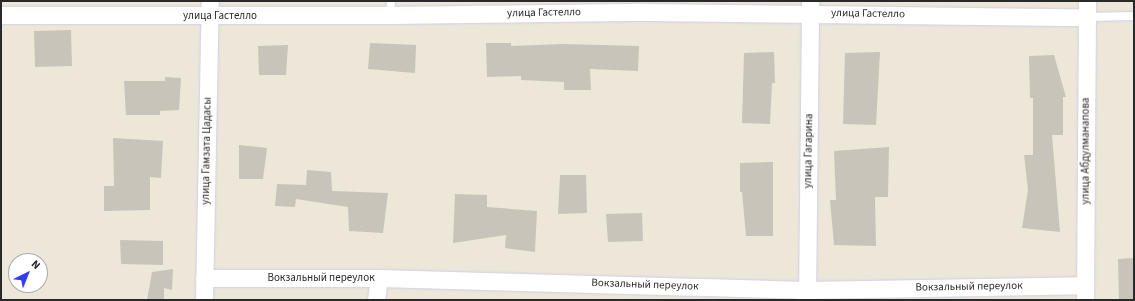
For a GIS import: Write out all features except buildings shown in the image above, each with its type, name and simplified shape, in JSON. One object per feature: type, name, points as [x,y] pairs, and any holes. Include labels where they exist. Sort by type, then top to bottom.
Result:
[{"type":"street","name":"улица Гастелло","points":[[1,15],[210,8],[810,7],[1087,9]]},
{"type":"street","name":"улица Гагарина","points":[[807,295],[810,7]]},
{"type":"street","name":"улица Гамзата Цадасы","points":[[204,300],[210,8]]},
{"type":"street","name":"улица Абдулманапова","points":[[1085,292],[1087,9]]},
{"type":"street","name":"Вокзальный переулок","points":[[204,278],[379,278],[807,295],[1085,292]]},
{"type":"street","points":[[376,300],[379,278]]},
{"type":"lane","points":[[1087,9],[1134,16]]}]
